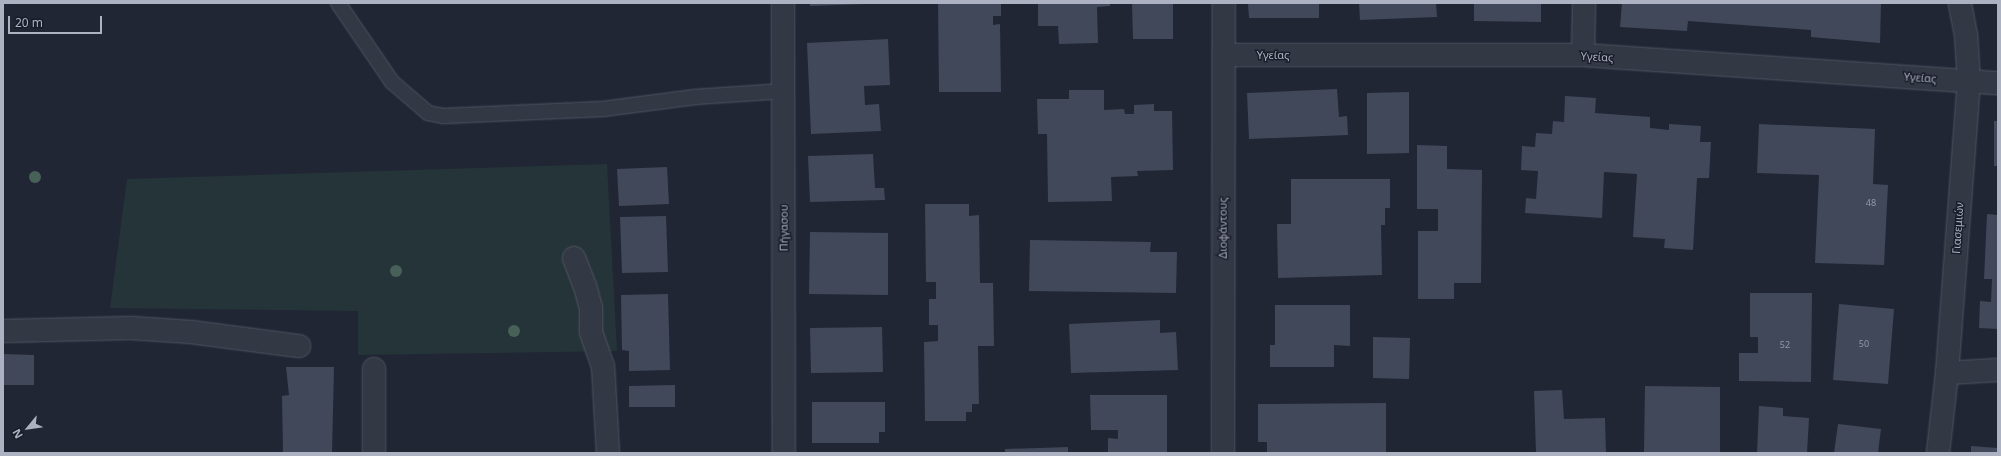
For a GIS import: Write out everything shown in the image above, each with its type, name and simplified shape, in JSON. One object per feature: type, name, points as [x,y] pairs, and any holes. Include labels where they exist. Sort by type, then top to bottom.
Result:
[{"type":"street","name":"Πήγασου","points":[[783,3],[784,453]]},
{"type":"street","name":"Διοφάντους","points":[[1224,3],[1224,453]]},
{"type":"street","points":[[1583,55],[1584,3]]},
{"type":"street","name":"Γιασεμιών","points":[[1938,453],[1947,373],[1969,81],[1966,35],[1960,3]]},
{"type":"street","name":"Υγείας","points":[[1224,55],[1583,55],[1998,83]]},
{"type":"street","points":[[574,258],[585,286],[591,308],[591,332],[603,366],[608,453]]},
{"type":"street","points":[[3,330],[131,328],[191,332],[299,346]]},
{"type":"street","points":[[374,369],[374,453]]},
{"type":"street","points":[[1947,373],[1998,370]]},
{"type":"lane","points":[[338,3],[392,82],[428,113],[444,116],[603,109],[695,97],[784,91]]},
{"type":"shaded area","points":[[607,164],[617,351],[358,355],[358,311],[110,308],[127,179]]},
{"type":"building","points":[[810,3],[866,3],[866,4],[810,6]]},
{"type":"building","points":[[938,3],[1001,3],[1001,16],[993,16],[993,25],[1000,24],[1001,92],[939,92]]},
{"type":"building","points":[[1038,3],[1110,3],[1110,6],[1097,7],[1098,43],[1059,44],[1058,26],[1038,26]]},
{"type":"building","points":[[1132,3],[1173,3],[1173,39],[1133,39]]},
{"type":"building","points":[[1248,3],[1319,3],[1319,18],[1249,18]]},
{"type":"building","points":[[1359,3],[1436,3],[1437,17],[1360,20]]},
{"type":"building","points":[[1474,3],[1541,3],[1541,22],[1474,21]]},
{"type":"building","points":[[1622,3],[1881,3],[1880,43],[1811,37],[1811,30],[1688,21],[1687,31],[1620,27]]},
{"type":"building","points":[[888,39],[890,85],[864,86],[865,105],[879,104],[881,131],[811,134],[807,43]]},
{"type":"building","points":[[1337,89],[1339,117],[1347,116],[1348,135],[1249,139],[1247,93]]},
{"type":"building","points":[[1069,90],[1104,90],[1104,110],[1124,109],[1125,114],[1134,114],[1134,105],[1154,104],[1154,111],[1172,111],[1173,170],[1137,171],[1138,176],[1111,177],[1112,201],[1048,202],[1047,134],[1038,134],[1037,99],[1069,99]]},
{"type":"building","points":[[1409,92],[1409,153],[1367,154],[1367,93]]},
{"type":"building","points":[[1565,96],[1596,98],[1595,113],[1650,117],[1650,128],[1669,130],[1669,124],[1701,126],[1700,142],[1711,142],[1709,178],[1697,178],[1693,250],[1664,248],[1665,239],[1633,237],[1637,174],[1604,172],[1602,218],[1525,213],[1526,198],[1536,199],[1538,171],[1521,170],[1522,146],[1535,147],[1536,133],[1552,134],[1553,121],[1564,122]]},
{"type":"building","points":[[1994,121],[1998,121],[1998,166],[1994,166]]},
{"type":"building","points":[[1759,124],[1875,129],[1873,184],[1888,185],[1884,265],[1815,263],[1819,175],[1757,173]]},
{"type":"building","points":[[1417,145],[1447,146],[1447,169],[1482,170],[1481,283],[1454,283],[1454,299],[1418,299],[1418,231],[1438,231],[1438,209],[1417,209]]},
{"type":"building","points":[[873,154],[875,188],[884,188],[885,200],[810,202],[808,156]]},
{"type":"building","points":[[667,167],[669,204],[619,206],[617,169]]},
{"type":"building","points":[[1291,179],[1390,179],[1390,208],[1385,208],[1385,225],[1381,225],[1382,275],[1278,278],[1277,224],[1291,224]]},
{"type":"building","points":[[925,204],[969,204],[969,216],[979,215],[980,283],[993,283],[994,346],[978,346],[979,404],[972,404],[972,412],[966,412],[966,421],[925,421],[924,342],[938,341],[938,325],[929,325],[929,299],[936,299],[936,282],[926,282]]},
{"type":"building","points":[[1987,214],[1998,215],[1998,329],[1979,328],[1980,301],[1991,302],[1992,279],[1984,279]]},
{"type":"building","points":[[666,216],[668,272],[622,273],[620,217]]},
{"type":"building","points":[[810,232],[888,233],[888,295],[809,294]]},
{"type":"building","points":[[1030,240],[1151,242],[1150,252],[1177,252],[1176,293],[1029,291]]},
{"type":"building","points":[[1750,293],[1812,293],[1811,382],[1739,381],[1739,353],[1758,353],[1758,337],[1750,337]]},
{"type":"building","points":[[668,294],[670,370],[629,371],[629,351],[622,350],[621,295]]},
{"type":"building","points":[[1839,304],[1894,309],[1888,384],[1833,380]]},
{"type":"building","points":[[1275,305],[1350,305],[1350,346],[1334,345],[1334,367],[1270,367],[1270,345],[1275,345]]},
{"type":"building","points":[[1160,320],[1160,333],[1176,332],[1178,370],[1071,373],[1069,324]]},
{"type":"building","points":[[882,327],[883,372],[811,373],[810,328]]},
{"type":"building","points":[[1373,337],[1410,338],[1409,379],[1373,378]]},
{"type":"building","points":[[3,354],[34,355],[34,385],[3,385]]},
{"type":"building","points":[[286,367],[334,367],[332,453],[283,453],[282,396],[289,395]]},
{"type":"building","points":[[675,385],[675,407],[629,407],[629,386]]},
{"type":"building","points":[[1645,386],[1720,387],[1720,453],[1644,453]]},
{"type":"building","points":[[1562,390],[1564,419],[1605,418],[1606,453],[1536,453],[1534,391]]},
{"type":"building","points":[[1090,395],[1167,395],[1167,453],[1108,453],[1108,438],[1118,439],[1118,430],[1091,430]]},
{"type":"building","points":[[812,402],[885,402],[885,432],[879,432],[879,443],[812,443]]},
{"type":"building","points":[[1386,403],[1386,452],[1267,453],[1267,442],[1258,442],[1258,404]]},
{"type":"building","points":[[1759,406],[1783,408],[1783,416],[1809,418],[1807,453],[1757,453]]},
{"type":"building","points":[[1838,424],[1881,429],[1878,453],[1834,453]]},
{"type":"building","points":[[1971,446],[1998,448],[1998,453],[1971,453]]},
{"type":"building","points":[[1068,447],[1068,453],[1005,453],[1005,449]]}]
